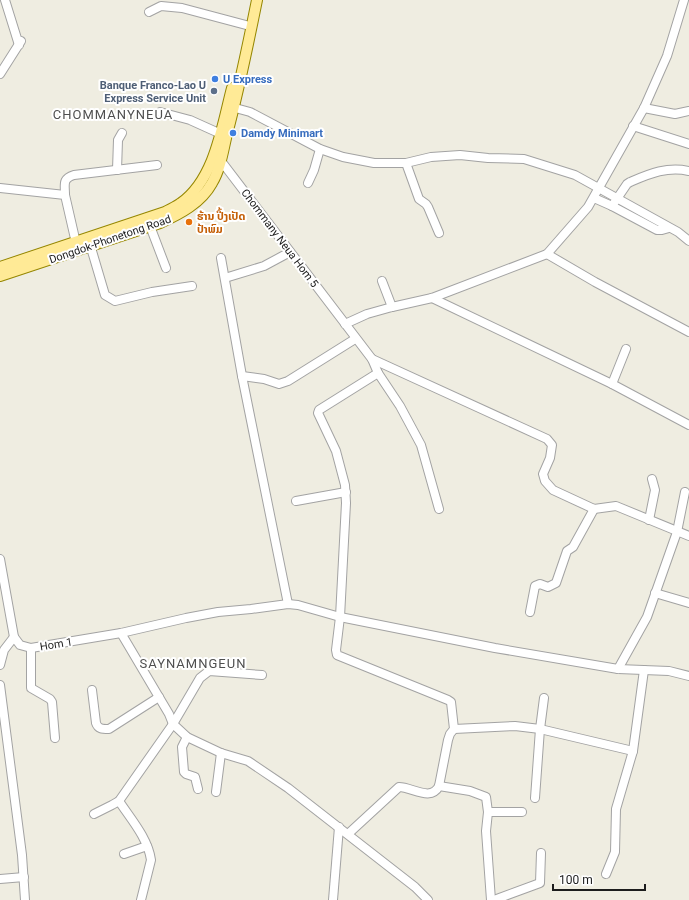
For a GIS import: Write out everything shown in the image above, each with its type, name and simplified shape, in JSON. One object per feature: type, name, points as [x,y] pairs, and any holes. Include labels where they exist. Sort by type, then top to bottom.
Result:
[{"type":"main road","name":"Dongdok-Phonetong Road","points":[[0,276],[165,212],[181,203],[201,182],[218,156],[221,134],[231,107],[235,76],[252,0]]},
{"type":"main road","name":"Dongdok-Phonetong Road","points":[[0,267],[76,242],[89,242],[150,226],[175,216],[198,200],[212,183],[257,0]]},
{"type":"street","points":[[0,74],[20,42],[5,0]]},
{"type":"street","points":[[346,324],[367,314],[432,298],[547,254],[594,198],[644,108],[667,56],[684,0]]},
{"type":"street","points":[[149,12],[161,6],[182,8],[246,25]]},
{"type":"street","points":[[680,15],[689,18]]},
{"type":"street","points":[[231,107],[250,112],[320,149],[343,157],[374,163],[406,163],[431,157],[460,155],[488,158],[520,158],[575,175],[678,232],[689,241]]},
{"type":"street","points":[[644,108],[675,114],[689,112]]},
{"type":"street","points":[[160,112],[190,120],[221,134]]},
{"type":"street","points":[[633,126],[689,144]]},
{"type":"street","points":[[117,170],[118,140],[122,133]]},
{"type":"street","points":[[308,183],[314,170],[320,149]]},
{"type":"street","name":"Chommany Neua Hom 5","points":[[218,156],[372,359]]},
{"type":"street","points":[[406,163],[419,199],[428,207],[439,233]]},
{"type":"street","points":[[76,242],[65,195],[65,184],[68,177],[74,175],[157,166]]},
{"type":"street","points":[[612,206],[626,184],[658,171],[673,168],[689,170]]},
{"type":"street","points":[[0,188],[65,195]]},
{"type":"street","points":[[594,198],[657,230],[670,228]]},
{"type":"street","points":[[150,226],[166,268]]},
{"type":"street","points":[[89,242],[105,295],[115,300],[152,292],[192,286]]},
{"type":"street","points":[[225,278],[264,266],[290,252]]},
{"type":"street","points":[[547,254],[595,282],[689,332]]},
{"type":"street","points":[[221,258],[242,376],[288,604]]},
{"type":"street","points":[[382,281],[392,307]]},
{"type":"street","points":[[432,298],[612,384],[689,425]]},
{"type":"street","points":[[242,376],[264,379],[279,384],[288,381],[356,339]]},
{"type":"street","points":[[612,384],[626,349]]},
{"type":"street","points":[[372,359],[378,373],[400,406],[421,445],[439,509]]},
{"type":"street","points":[[372,359],[547,439],[552,445],[550,458],[543,474],[545,481],[554,490],[594,509],[616,506],[689,536]]},
{"type":"street","points":[[348,834],[399,787],[405,787],[426,794],[432,794],[437,791],[448,740],[454,729],[450,702],[448,700],[338,655],[336,650],[340,617],[346,485],[336,451],[318,413],[319,410],[378,373]]},
{"type":"street","points":[[649,520],[655,490],[652,479]]},
{"type":"street","points":[[296,501],[346,492]]},
{"type":"street","points":[[618,668],[647,617],[677,532],[685,492]]},
{"type":"street","points":[[530,612],[535,586],[540,584],[553,586],[556,583],[567,551],[573,547],[594,509]]},
{"type":"street","points":[[0,559],[14,637],[4,650],[0,665]]},
{"type":"street","points":[[655,593],[689,603]]},
{"type":"street","name":"Hom 1","points":[[14,637],[20,645],[31,648],[122,633],[179,619],[218,612],[288,604],[298,605],[340,617],[495,648],[618,668],[669,671],[689,676]]},
{"type":"street","points":[[122,633],[169,714],[173,724],[187,737],[221,753],[248,761],[288,788],[415,887],[428,900]]},
{"type":"street","points":[[31,648],[31,688],[50,699],[52,702],[55,738]]},
{"type":"street","points":[[606,874],[615,852],[616,809],[633,751],[644,670]]},
{"type":"street","points":[[94,814],[119,800],[173,724],[200,678],[209,671],[262,675]]},
{"type":"street","points":[[0,685],[24,877],[25,900]]},
{"type":"street","points":[[92,690],[97,727],[102,729],[109,729],[159,697]]},
{"type":"street","points":[[535,798],[540,729],[544,698]]},
{"type":"street","points":[[454,729],[515,726],[540,729],[633,751]]},
{"type":"street","points":[[187,737],[182,747],[184,772],[195,777],[198,789]]},
{"type":"street","points":[[216,792],[221,753]]},
{"type":"street","points":[[439,786],[470,792],[486,797],[488,812],[486,831],[491,900]]},
{"type":"street","points":[[119,800],[147,846],[151,860],[141,900]]},
{"type":"street","points":[[488,812],[522,812]]},
{"type":"street","points":[[333,900],[339,827]]},
{"type":"street","points":[[124,854],[147,846]]},
{"type":"street","points":[[494,900],[540,883],[540,853]]},
{"type":"street","points":[[0,878],[24,877]]},
{"type":"place","name":"U Express","points":[[215,79]]},
{"type":"place","name":"Banque Franco-Lao U Express Service Unit","points":[[214,91]]},
{"type":"place","name":"Damdy Minimart","points":[[233,133]]},
{"type":"place","name":"ຮ້ານ ປີ້ງເປັດ ປ້າພົມ","points":[[189,222]]},
{"type":"district","name":"CHOMMANYNEUA","points":[[113,114]]},
{"type":"district","name":"SAYNAMNGEUN","points":[[193,663]]}]
